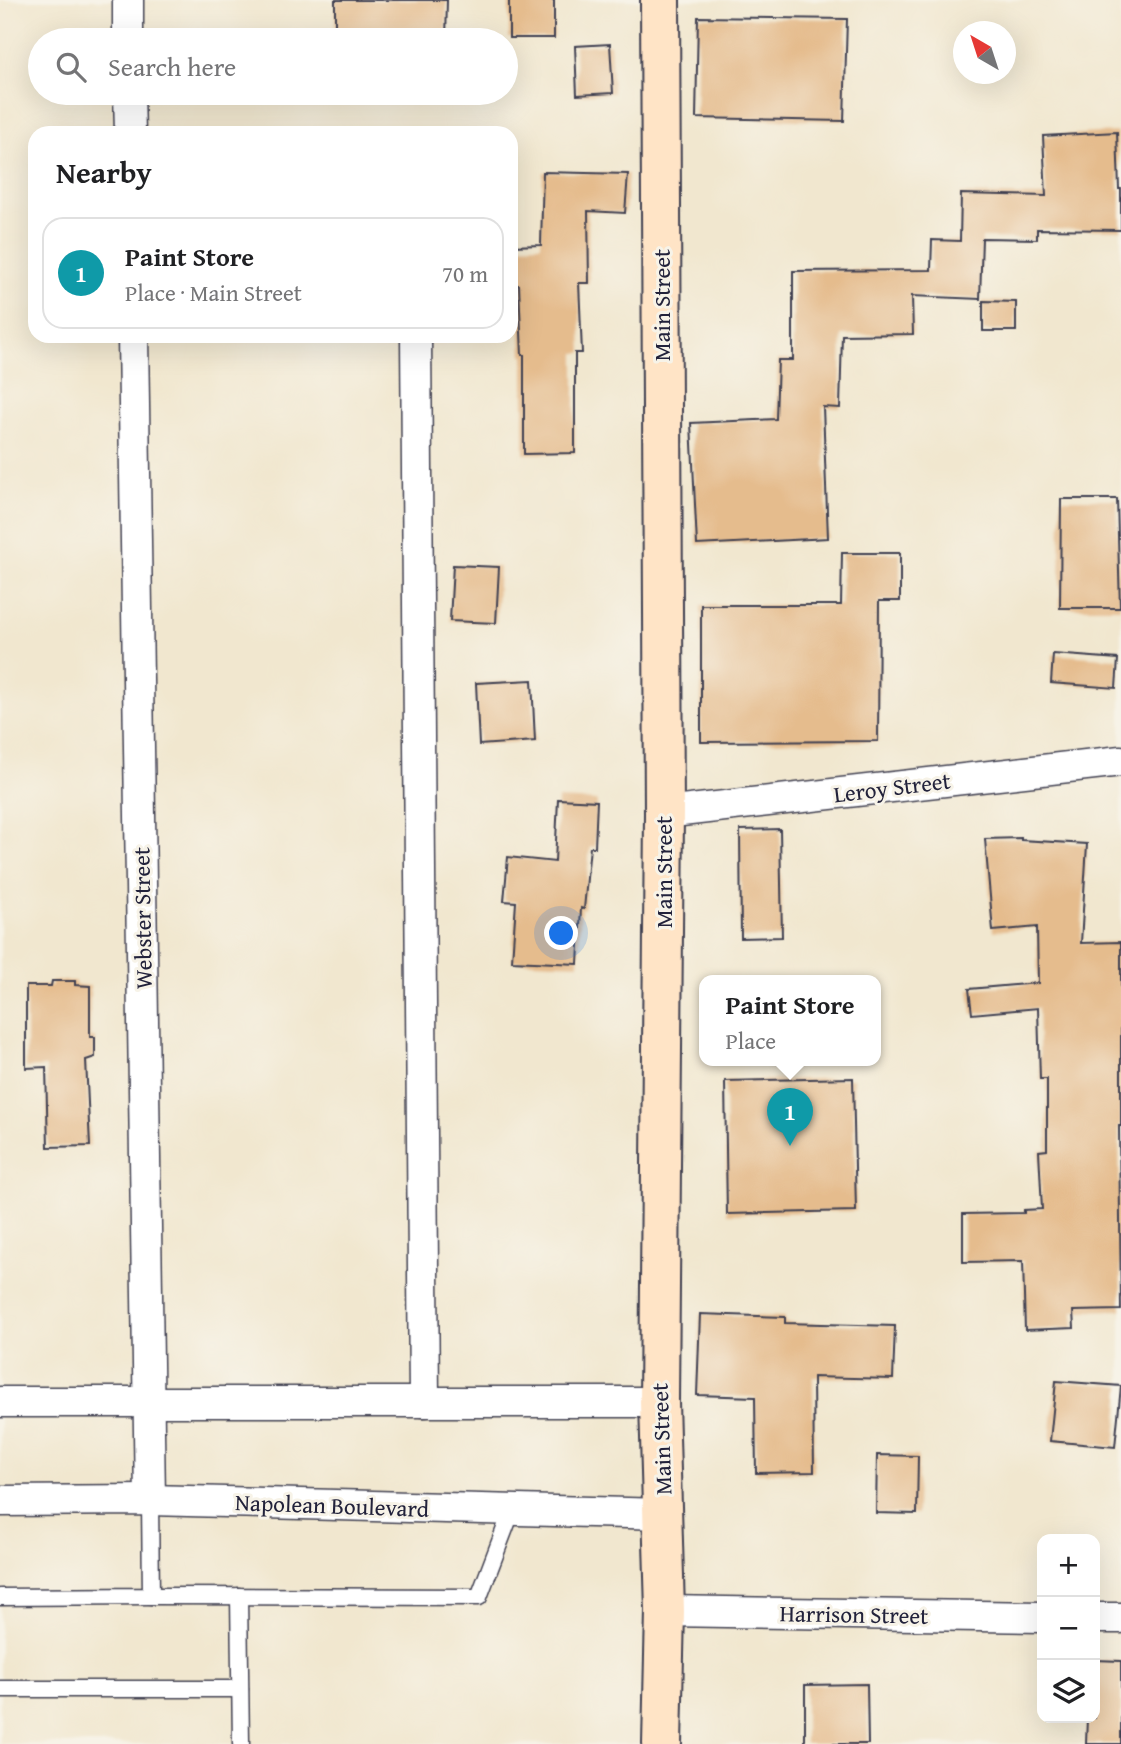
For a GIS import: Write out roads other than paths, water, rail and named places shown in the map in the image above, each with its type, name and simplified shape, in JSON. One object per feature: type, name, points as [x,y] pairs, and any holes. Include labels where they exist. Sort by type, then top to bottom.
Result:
[{"type":"main road","name":"Main Street","points":[[660,0],[664,813],[659,1402],[665,1611],[662,1744]]},
{"type":"street","points":[[128,0],[128,28]]},
{"type":"street","points":[[129,105],[130,126]]},
{"type":"street","name":"Webster Street","points":[[133,343],[150,1500]]},
{"type":"street","points":[[416,343],[424,1402]]},
{"type":"street","name":"Leroy Street","points":[[664,813],[1121,761]]},
{"type":"street","points":[[0,1402],[659,1402]]},
{"type":"street","name":"Napolean Boulevard","points":[[0,1500],[150,1500],[664,1514]]},
{"type":"street","name":"Harrison Street","points":[[665,1611],[1037,1617]]},
{"type":"street","points":[[1100,1618],[1121,1618]]},
{"type":"lane","points":[[150,1500],[150,1596]]},
{"type":"lane","points":[[0,1597],[480,1597],[512,1510]]},
{"type":"lane","points":[[239,1596],[241,1744]]},
{"type":"lane","points":[[0,1689],[240,1689]]},
{"type":"place","name":"Paint Store","points":[[790,1146]]}]
